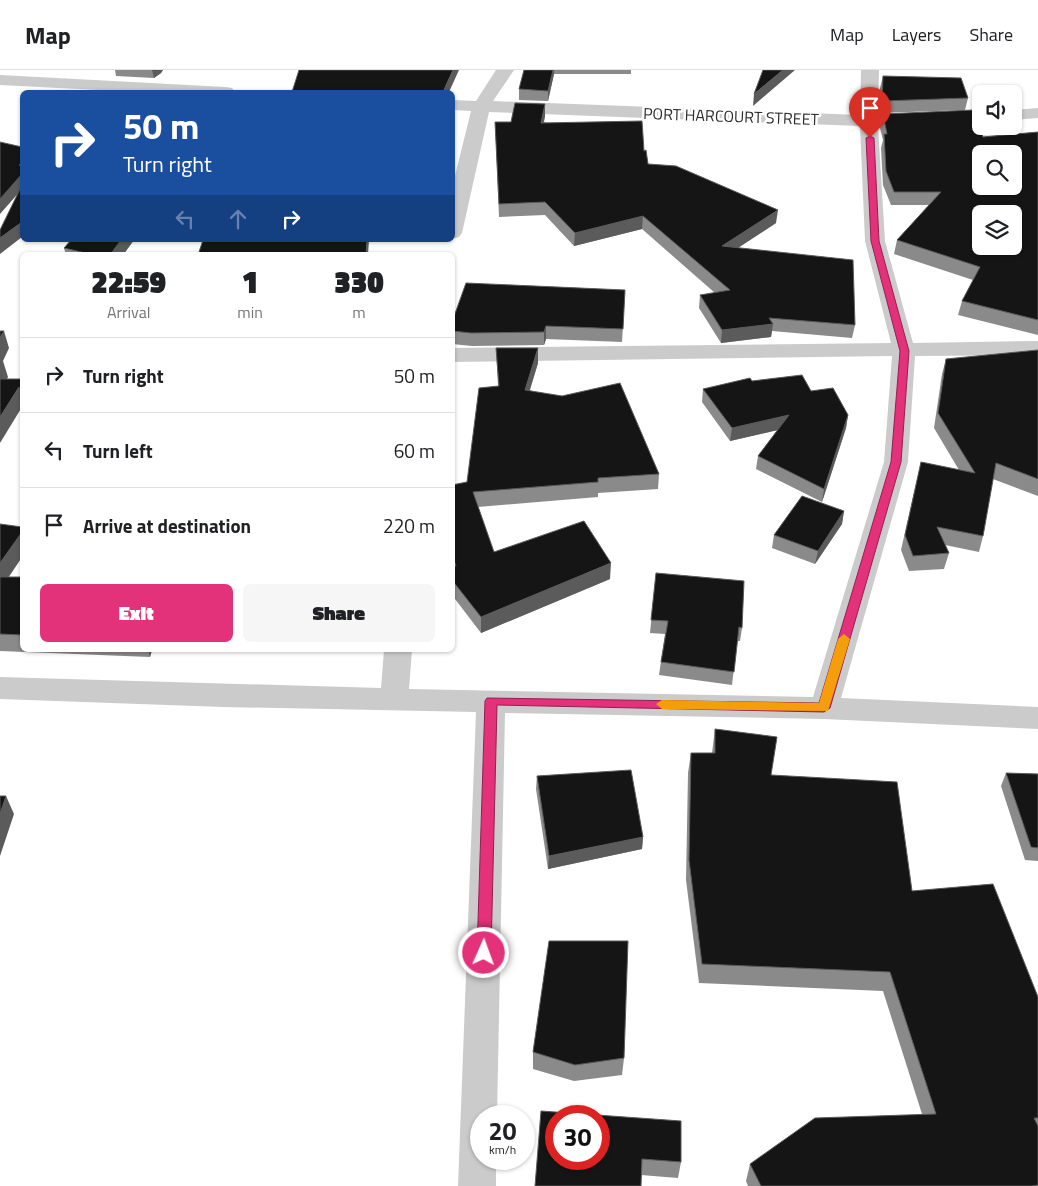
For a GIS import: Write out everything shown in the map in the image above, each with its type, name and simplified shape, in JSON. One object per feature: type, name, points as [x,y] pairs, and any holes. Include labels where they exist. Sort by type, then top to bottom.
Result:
[{"type":"street","points":[[455,220],[481,106],[505,70]]},
{"type":"street","points":[[824,708],[896,462],[904,351],[875,241],[869,121],[870,70]]},
{"type":"street","points":[[0,80],[188,90]]},
{"type":"street","name":"PORT HARCOURT STREET","points":[[455,105],[869,121],[907,120]]},
{"type":"street","points":[[1022,114],[1038,114]]},
{"type":"street","points":[[925,119],[972,116]]},
{"type":"street","points":[[455,354],[904,351],[1038,348]]},
{"type":"street","points":[[394,699],[398,652]]},
{"type":"street","points":[[0,688],[824,708],[1038,718]]},
{"type":"street","points":[[478,1186],[491,701]]},
{"type":"building","points":[[299,70],[453,70],[444,90],[293,90]]},
{"type":"building","points":[[524,70],[553,70],[548,91],[519,89]]},
{"type":"building","points":[[763,70],[783,70],[754,94]]},
{"type":"building","points":[[883,76],[961,78],[968,98],[882,101]]},
{"type":"building","points":[[515,103],[545,104],[541,123],[642,121],[644,151],[646,150],[648,164],[676,166],[778,210],[722,246],[853,260],[855,325],[769,318],[773,324],[722,330],[700,295],[730,290],[643,216],[575,233],[545,202],[499,204],[495,122],[511,122]]},
{"type":"building","points":[[972,110],[972,135],[982,135],[983,137],[1022,135],[1022,133],[1038,132],[1038,320],[962,301],[980,267],[897,240],[941,192],[894,192],[886,171],[884,134],[887,134],[883,114]]},
{"type":"building","points":[[0,142],[20,147],[20,176],[0,199]]},
{"type":"building","points":[[20,189],[20,223],[0,238],[0,230]]},
{"type":"building","points":[[69,242],[120,242],[112,252],[81,252],[64,248]]},
{"type":"building","points":[[202,242],[367,242],[366,252],[199,252]]},
{"type":"building","points":[[466,283],[625,290],[623,329],[546,326],[544,332],[471,333],[455,331],[455,314]]},
{"type":"building","points":[[496,348],[538,348],[525,390],[562,396],[620,383],[659,474],[598,478],[598,482],[473,492],[494,552],[584,521],[611,563],[481,617],[455,584],[455,484],[467,482],[479,388],[499,386]]},
{"type":"building","points":[[1038,350],[1038,479],[996,463],[983,536],[937,527],[949,553],[913,556],[905,535],[921,462],[975,473],[938,413],[946,359]]},
{"type":"building","points":[[802,375],[811,391],[833,388],[848,415],[824,489],[758,456],[789,415],[732,428],[703,389],[750,378],[752,381]]},
{"type":"building","points":[[0,379],[20,379],[20,396],[19,387],[0,417]]},
{"type":"building","points":[[802,496],[844,511],[818,551],[774,535]]},
{"type":"building","points":[[0,524],[20,527],[20,535],[0,563]]},
{"type":"building","points":[[656,573],[744,581],[742,628],[739,627],[734,672],[661,662],[668,621],[651,620]]},
{"type":"building","points":[[0,577],[20,577],[20,635],[0,634]]},
{"type":"building","points":[[715,729],[777,737],[771,775],[897,782],[912,891],[993,884],[1038,997],[1038,1118],[1034,1118],[1038,1126],[1038,1185],[761,1186],[750,1164],[815,1118],[936,1114],[890,972],[702,964],[689,860],[691,753],[715,753]]},
{"type":"building","points":[[631,770],[643,837],[549,856],[537,776]]},
{"type":"building","points":[[1006,773],[1038,774],[1038,848],[1031,847]]},
{"type":"building","points":[[0,796],[6,796],[0,814]]},
{"type":"building","points":[[549,941],[628,941],[624,1058],[575,1065],[533,1052]]},
{"type":"building","points":[[541,1111],[545,1111],[545,1170],[610,1170],[610,1116],[681,1121],[681,1162],[642,1159],[641,1186],[535,1186]]},
{"type":"slow traffic","points":[[662,704],[824,708],[844,639]]},
{"type":"route","points":[[484,953],[491,701],[824,708],[896,462],[904,351],[875,241],[870,138]]}]
